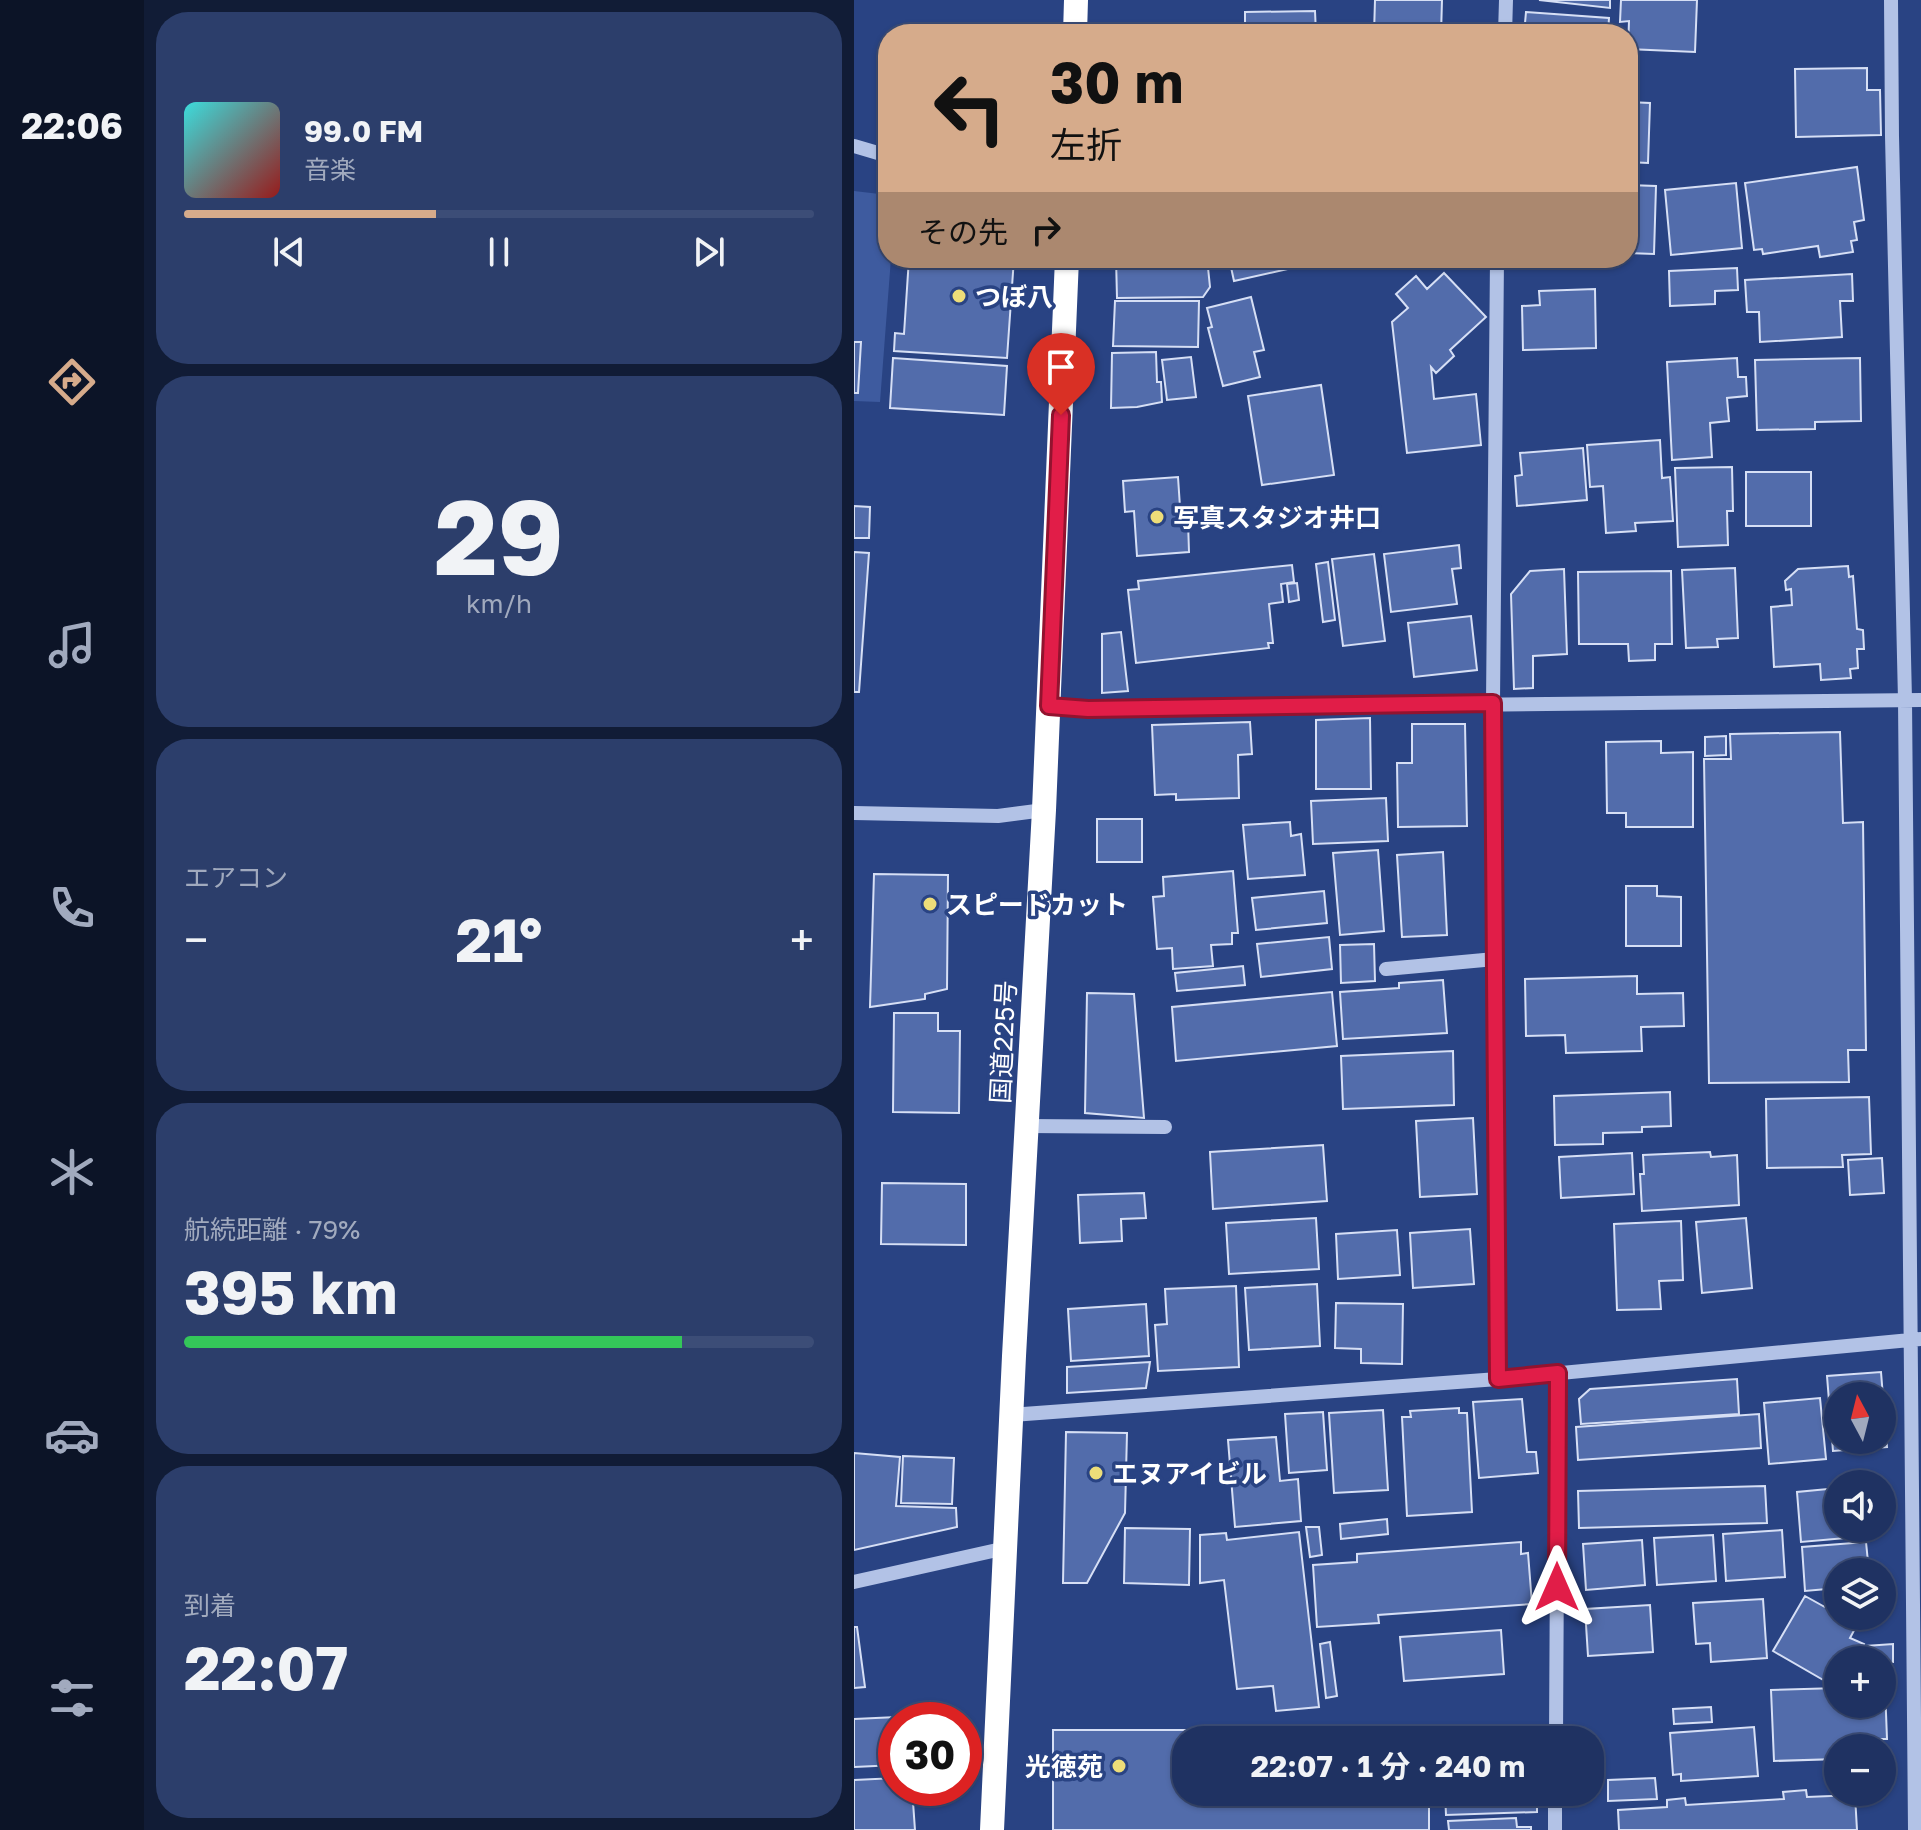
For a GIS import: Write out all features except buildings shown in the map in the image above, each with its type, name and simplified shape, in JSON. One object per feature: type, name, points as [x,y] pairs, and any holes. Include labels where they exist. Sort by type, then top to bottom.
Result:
[{"type":"highway","points":[[1075,24],[1076,0]]},
{"type":"highway","name":"国道225号","points":[[992,1830],[1049,706],[1067,268]]},
{"type":"street","points":[[1505,24],[1506,0]]},
{"type":"street","points":[[1891,0],[1892,168],[1914,984],[1915,1830]]},
{"type":"street","points":[[854,146],[878,153]]},
{"type":"street","points":[[1497,268],[1493,703],[1498,1379]]},
{"type":"street","points":[[1049,706],[1088,709],[1921,700]]},
{"type":"street","points":[[854,813],[998,816],[1044,810]]},
{"type":"street","points":[[1386,969],[1495,959]]},
{"type":"street","points":[[1026,1126],[1165,1127]]},
{"type":"street","points":[[1011,1415],[1498,1379],[1916,1339]]},
{"type":"street","points":[[1556,1726],[1558,1373]]},
{"type":"street","points":[[854,1582],[1006,1548]]},
{"type":"street","points":[[1555,1806],[1555,1830]]},
{"type":"shaded area","points":[[854,191],[878,194],[878,268],[890,268],[880,402],[854,401]]},
{"type":"place","name":"つぼ八","points":[[959,296]]},
{"type":"place","name":"写真スタジオ井口","points":[[1157,517]]},
{"type":"place","name":"スピードカット","points":[[930,904]]},
{"type":"place","name":"エヌアイビル","points":[[1096,1473]]},
{"type":"place","name":"光徳苑","points":[[1119,1766]]},
{"type":"route","points":[[1061,415],[1049,706],[1088,709],[1493,703],[1498,1379],[1558,1373],[1557,1587]]}]
